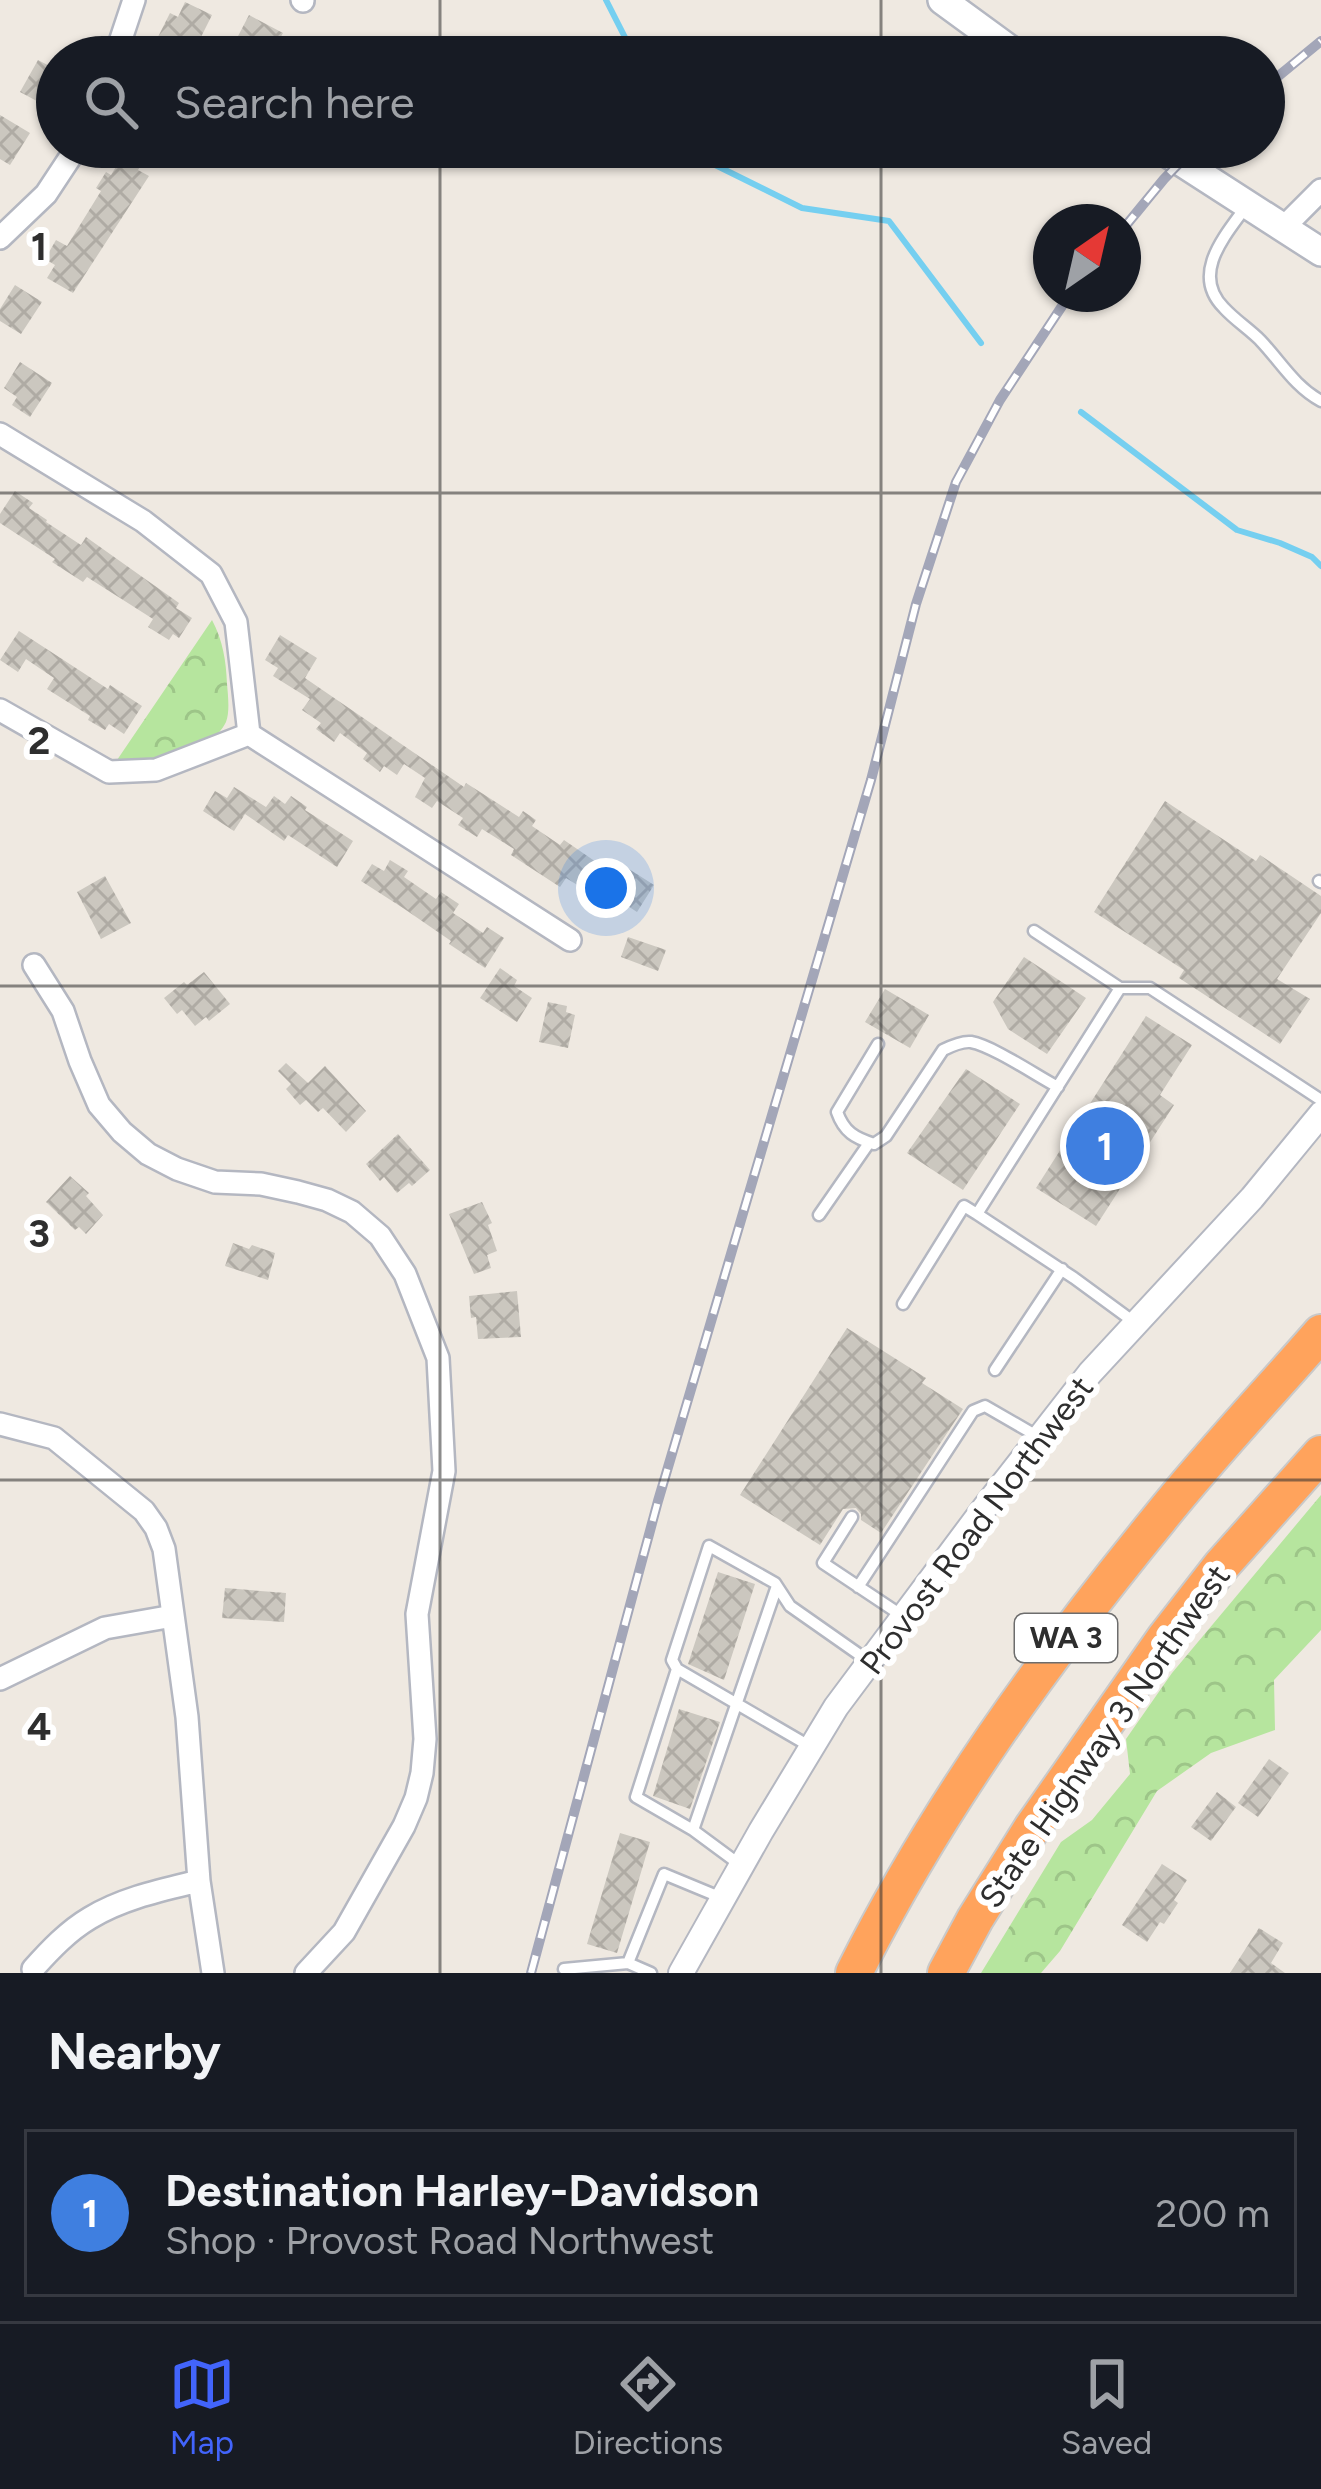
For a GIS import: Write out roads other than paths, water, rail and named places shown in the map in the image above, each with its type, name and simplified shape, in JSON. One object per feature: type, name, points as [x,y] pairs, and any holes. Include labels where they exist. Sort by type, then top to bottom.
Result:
[{"type":"highway","name":"WA 3","points":[[854,1973],[939,1819],[1079,1619],[1162,1515],[1321,1334]]},
{"type":"highway","name":"State Highway 3 Northwest","points":[[946,1973],[1041,1814],[1165,1638],[1221,1566],[1321,1454]]},
{"type":"main road","points":[[942,0],[991,36]]},
{"type":"main road","points":[[1190,168],[1321,252]]},
{"type":"street","points":[[122,36],[134,0]]},
{"type":"street","points":[[0,238],[46,194],[63,168]]},
{"type":"street","points":[[1283,228],[1321,190]]},
{"type":"street","points":[[0,434],[143,520],[211,574],[236,622],[249,734]]},
{"type":"street","points":[[0,710],[109,772],[156,770],[249,734]]},
{"type":"street","points":[[249,734],[570,940]]},
{"type":"street","points":[[34,965],[63,1011],[99,1105],[122,1132],[148,1154],[177,1169],[215,1182],[298,1192],[352,1212],[380,1236],[405,1274],[438,1358],[444,1471],[417,1614],[422,1773],[404,1826],[344,1932],[306,1973]]},
{"type":"street","name":"Provost Road Northwest","points":[[681,1973],[836,1707],[1090,1373],[1252,1198],[1321,1114]]},
{"type":"street","points":[[0,1424],[54,1438],[144,1511],[156,1528],[164,1549],[187,1717],[199,1880],[213,1973]]},
{"type":"street","points":[[0,1679],[105,1628],[173,1616]]},
{"type":"street","points":[[33,1969],[90,1918],[134,1898],[199,1880]]},
{"type":"lane","points":[[1247,205],[1215,253],[1209,282],[1213,296],[1262,342],[1293,381],[1321,401]]},
{"type":"lane","points":[[1034,931],[1120,988],[1150,988],[1321,1100]]},
{"type":"lane","points":[[977,1214],[1120,988]]},
{"type":"lane","points":[[878,1044],[837,1112],[842,1126],[869,1143],[886,1136],[943,1050],[958,1043],[971,1042],[992,1051],[1058,1087]]},
{"type":"lane","points":[[819,1215],[869,1143]]},
{"type":"lane","points":[[903,1304],[964,1207],[1062,1269],[1136,1324]]},
{"type":"lane","points":[[995,1370],[1062,1269]]},
{"type":"lane","points":[[858,1587],[974,1411],[986,1406],[996,1410],[1040,1438]]},
{"type":"lane","points":[[852,1517],[823,1563],[904,1617]]},
{"type":"lane","points":[[812,1747],[677,1669],[672,1660],[709,1546],[777,1586],[790,1606],[870,1662]]},
{"type":"lane","points":[[693,1831],[777,1586]]},
{"type":"lane","points":[[677,1669],[636,1798],[742,1866]]},
{"type":"lane","points":[[628,1963],[664,1874],[724,1898]]},
{"type":"lane","points":[[564,1969],[628,1963],[651,1973]]},
{"type":"waterway","points":[[606,0],[624,36]]},
{"type":"waterway","points":[[721,168],[802,208],[889,221],[981,343]]},
{"type":"waterway","points":[[1081,412],[1237,530],[1280,543],[1321,566]]},
{"type":"railway","points":[[1285,71],[1321,41]]},
{"type":"railway","points":[[1141,207],[1175,168]]},
{"type":"railway","points":[[531,1973],[658,1501],[871,780],[916,604],[956,482],[1000,400],[1058,312]]},
{"type":"place","name":"Destination Harley-Davidson","points":[[1105,1146]]}]
